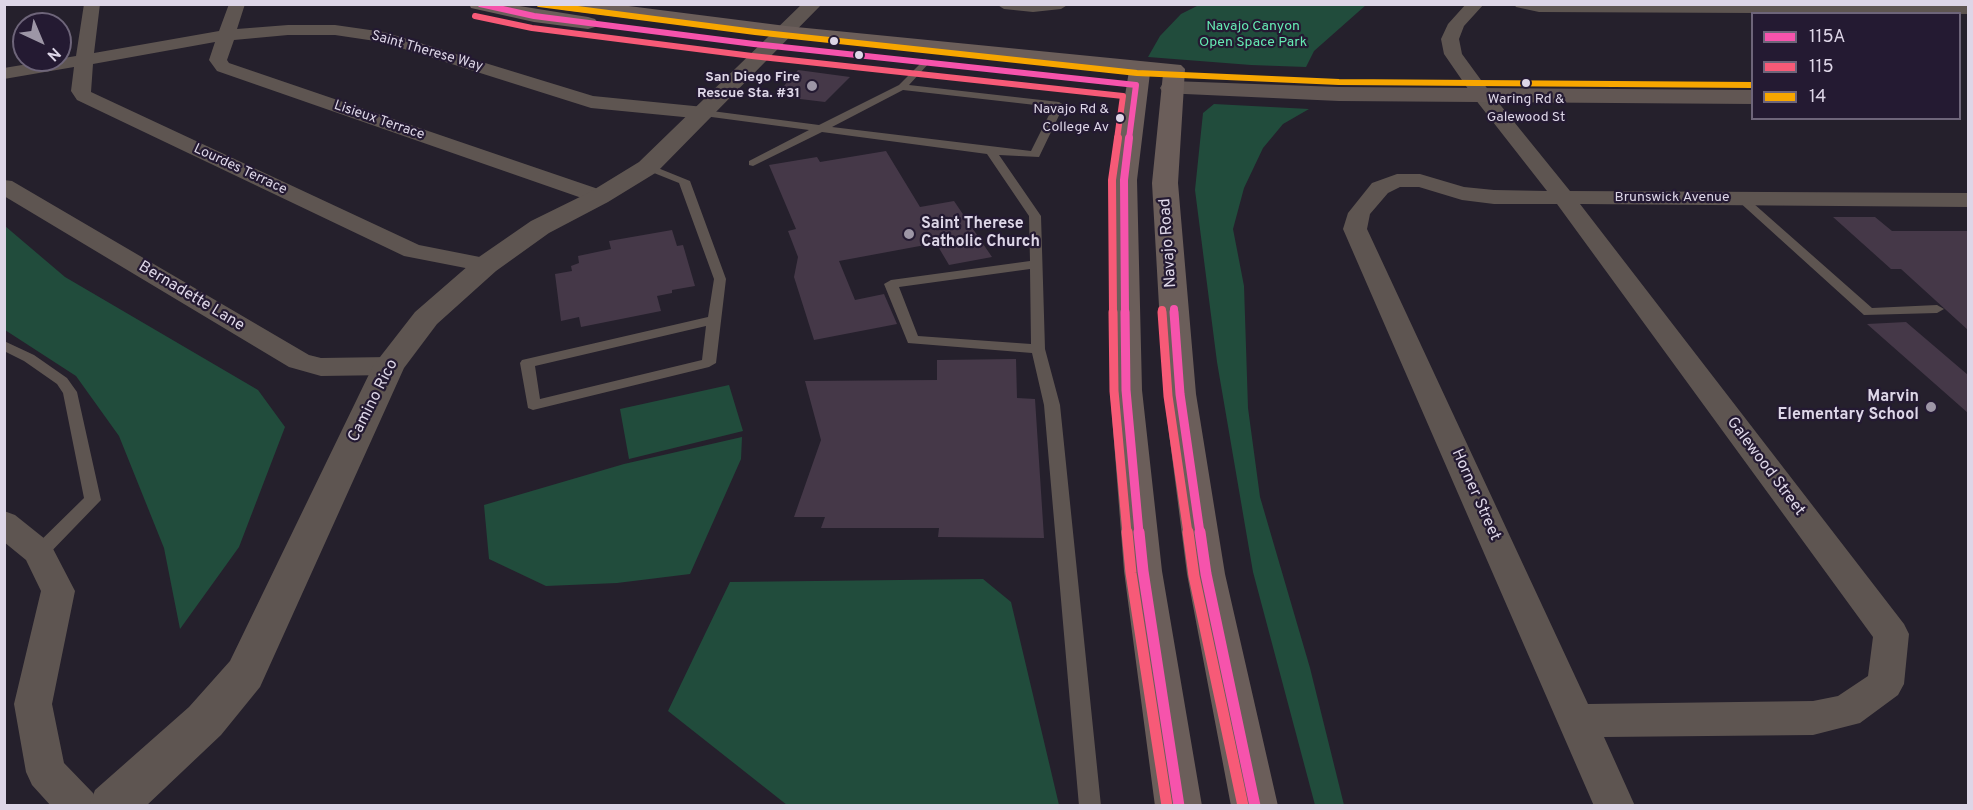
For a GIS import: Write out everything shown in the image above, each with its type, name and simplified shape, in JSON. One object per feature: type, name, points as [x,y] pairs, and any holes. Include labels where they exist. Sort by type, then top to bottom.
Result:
[{"type":"main road","points":[[478,4],[534,16],[1138,76]]},
{"type":"main road","points":[[564,4],[925,62],[1173,78],[1339,94],[1751,83]]},
{"type":"main road","points":[[1138,76],[1124,180],[1126,390],[1143,571],[1179,806]]},
{"type":"main road","name":"Navajo Road","points":[[1173,78],[1165,183],[1180,394],[1206,574],[1255,806]]},
{"type":"main road","points":[[1477,89],[1751,97]]},
{"type":"street","name":"Lourdes Terrace","points":[[92,4],[80,91],[84,96],[412,251],[486,265]]},
{"type":"street","name":"Lisieux Terrace","points":[[237,4],[218,60],[223,67],[599,197]]},
{"type":"street","name":"Camino Rico","points":[[112,806],[205,721],[245,674],[389,366],[426,318],[486,265],[540,228],[599,197],[648,167],[813,4]]},
{"type":"street","points":[[1004,4],[1033,7],[1061,4]]},
{"type":"street","name":"Galewood Street","points":[[1476,4],[1456,24],[1450,39],[1453,54],[1477,89],[1563,197],[1891,634],[1885,684],[1847,711],[1813,718],[1577,721]]},
{"type":"street","points":[[1522,4],[1539,7],[1968,9]]},
{"type":"street","name":"Saint Therese Way","points":[[4,74],[228,35],[288,30],[362,33],[393,39],[591,102],[704,113]]},
{"type":"street","name":"Brunswick Avenue","points":[[1380,188],[1397,180],[1408,180],[1420,181],[1462,193],[1494,197],[1968,200]]},
{"type":"street","name":"Bernadette Lane","points":[[4,186],[299,361],[321,367],[389,366]]},
{"type":"street","name":"Horner Street","points":[[1380,188],[1359,213],[1355,229],[1615,806]]},
{"type":"street","points":[[4,523],[38,554],[58,591],[33,704],[46,772],[79,806]]},
{"type":"lane","points":[[753,163],[902,87],[925,62]]},
{"type":"lane","points":[[704,113],[1035,155],[1059,105],[902,87]]},
{"type":"lane","points":[[991,151],[1035,216],[1038,350],[1052,405],[1090,806]]},
{"type":"lane","points":[[648,167],[684,181],[720,279],[709,363],[533,405],[527,363],[714,320]]},
{"type":"lane","points":[[1741,198],[1869,312],[1937,309]]},
{"type":"lane","points":[[1036,264],[891,284],[913,340],[1038,350]]},
{"type":"lane","points":[[4,345],[29,358],[62,381],[70,392],[93,500],[38,554]]},
{"type":"green space","name":"Navajo Canyon Open Space Park","points":[[1201,4],[1366,5],[1314,51],[1306,67],[1148,57],[1160,36],[1181,14]]},
{"type":"green space","points":[[1214,104],[1309,109],[1283,124],[1263,148],[1244,188],[1233,229],[1244,286],[1248,408],[1260,497],[1310,668],[1344,805],[1315,805],[1253,572],[1217,362],[1195,190],[1203,113]]},
{"type":"green space","points":[[5,226],[65,277],[258,390],[285,427],[239,547],[180,629],[164,548],[119,436],[76,376],[5,330]]},
{"type":"green space","points":[[729,385],[743,431],[629,459],[620,409]]},
{"type":"green space","points":[[742,437],[741,459],[690,574],[617,583],[546,586],[489,559],[484,505],[624,464]]},
{"type":"green space","points":[[983,579],[1011,602],[1059,805],[787,805],[668,711],[730,582]]},
{"type":"building","name":"San Diego Fire Rescue Sta. #31","points":[[798,70],[850,77],[825,102],[775,96]]},
{"type":"building","points":[[886,151],[920,207],[954,201],[992,257],[949,265],[936,243],[839,261],[855,300],[884,294],[897,324],[814,340],[794,277],[798,257],[788,231],[796,229],[769,165],[817,157],[820,162]]},
{"type":"building","points":[[1833,217],[1875,217],[1892,231],[1968,231],[1968,330],[1901,269],[1891,269]]},
{"type":"building","points":[[672,230],[677,246],[683,245],[695,286],[672,290],[672,293],[657,296],[661,311],[581,327],[579,317],[561,321],[555,274],[572,271],[571,266],[579,263],[578,256],[611,249],[609,241]]},
{"type":"building","points":[[1906,322],[1968,375],[1968,413],[1867,324]]},
{"type":"building","points":[[1016,359],[1017,398],[1035,399],[1044,538],[938,537],[939,528],[821,528],[825,517],[794,517],[821,440],[805,381],[937,380],[937,360]]},
{"type":"transit line","name":"115A","points":[[480,4],[534,16],[754,44],[1136,85],[1124,180],[1126,390],[1143,571],[1179,806]]},
{"type":"transit line","name":"14","points":[[539,4],[755,32],[1137,73],[1339,82],[1751,85]]},
{"type":"transit line","name":"115","points":[[475,16],[532,28],[752,56],[1123,96],[1112,180],[1114,391],[1131,573],[1167,806]]},
{"type":"transit line","name":"115A","points":[[1174,309],[1180,394],[1206,574],[1255,806]]},
{"type":"transit line","name":"115","points":[[1162,310],[1168,396],[1194,576],[1243,806]]},
{"type":"place","name":"Waring Rd & Galewood St","points":[[1526,83]]},
{"type":"place","name":"San Diego Fire Rescue Sta. #31","points":[[812,86]]},
{"type":"place","name":"Navajo Rd & College Av","points":[[1120,118]]},
{"type":"place","name":"Saint Therese Catholic Church","points":[[909,234]]},
{"type":"place","name":"Marvin Elementary School","points":[[1931,407]]}]
